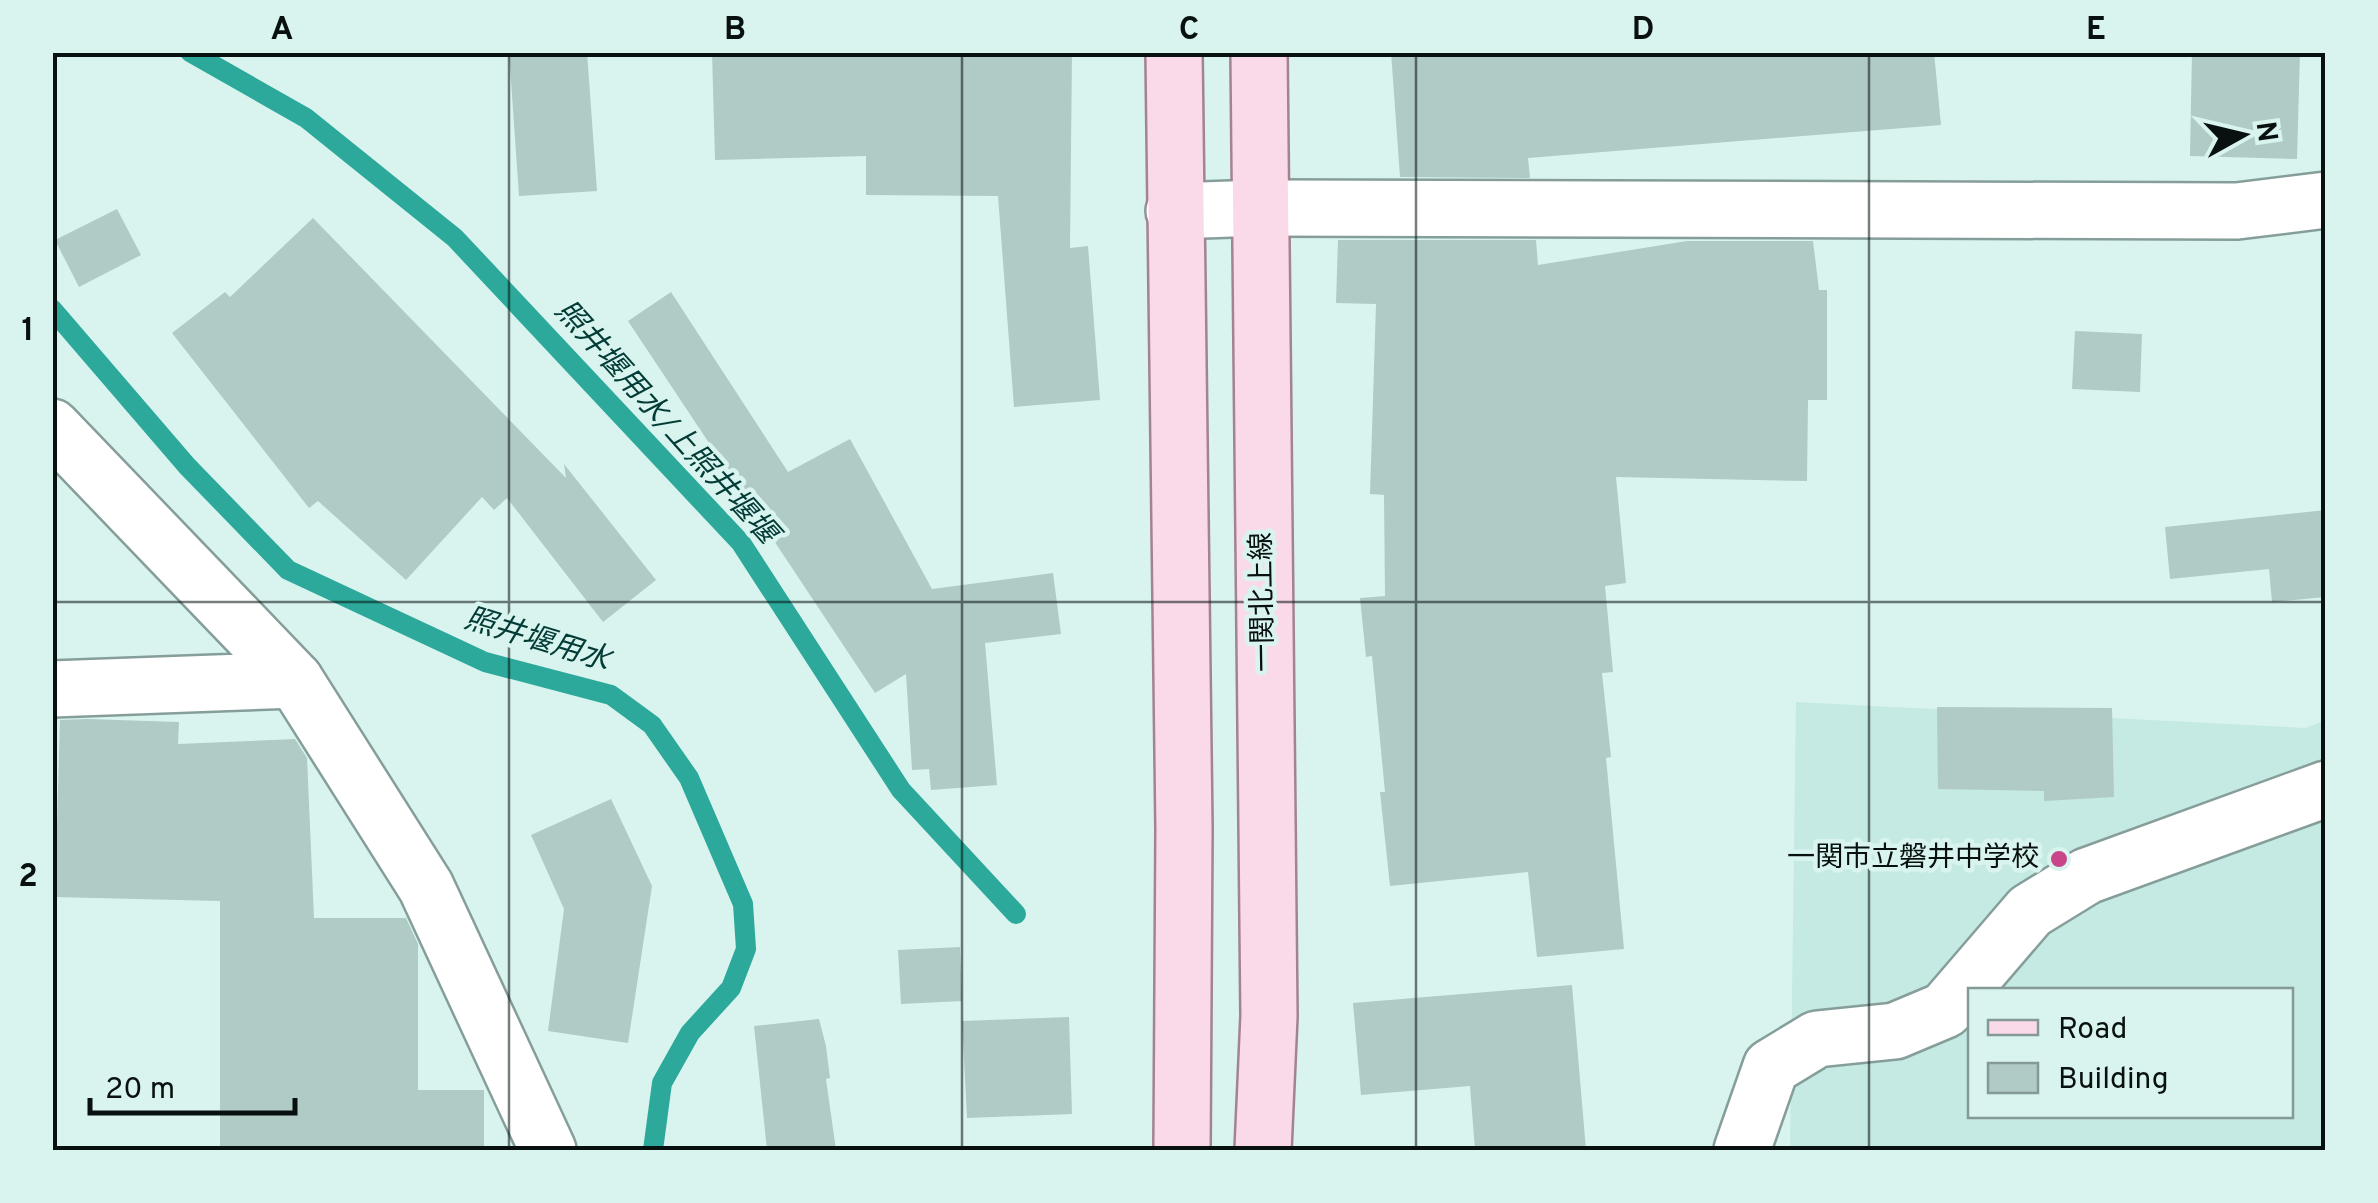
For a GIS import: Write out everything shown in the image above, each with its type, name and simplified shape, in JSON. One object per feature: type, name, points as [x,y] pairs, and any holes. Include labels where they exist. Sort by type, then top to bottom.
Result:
[{"type":"main road","points":[[1174,52],[1184,829],[1182,1150]]},
{"type":"main road","name":"一関北上線","points":[[1259,52],[1269,1016],[1263,1150]]},
{"type":"street","points":[[1174,211],[2236,211],[2326,200]]},
{"type":"street","points":[[52,427],[295,680],[426,887],[548,1150]]},
{"type":"street","points":[[52,689],[295,680]]},
{"type":"street","points":[[1742,1150],[1771,1067],[1816,1040],[1895,1031],[1945,1010],[2030,910],[2087,876],[2326,789]]},
{"type":"shaded area","name":"一関市立磐井中学校","points":[[1796,702],[2306,728],[2325,720],[2325,1150],[1790,1150]]},
{"type":"building","points":[[509,52],[587,52],[597,191],[519,196]]},
{"type":"building","points":[[712,52],[1072,52],[1070,248],[1088,246],[1100,400],[1014,407],[998,196],[866,195],[866,156],[715,160]]},
{"type":"building","points":[[1391,52],[1934,52],[1941,125],[1528,158],[1530,178],[1400,177]]},
{"type":"building","points":[[2192,52],[2300,52],[2297,159],[2190,156]]},
{"type":"building","points":[[117,209],[141,255],[79,287],[55,240]]},
{"type":"building","points":[[313,218],[566,478],[564,464],[656,580],[603,622],[507,498],[494,510],[482,497],[406,580],[318,501],[309,508],[172,333],[225,292],[230,297]]},
{"type":"building","points":[[1338,240],[1536,240],[1538,265],[1687,241],[1813,241],[1819,290],[1827,290],[1827,400],[1808,400],[1807,481],[1616,477],[1626,583],[1605,586],[1613,672],[1602,673],[1624,949],[1537,957],[1528,872],[1390,886],[1372,656],[1366,657],[1360,598],[1385,596],[1384,495],[1370,494],[1376,304],[1336,303]]},
{"type":"building","points":[[671,292],[788,472],[850,439],[932,589],[1053,573],[1061,634],[985,643],[997,785],[931,790],[929,769],[912,770],[906,674],[875,693],[628,321]]},
{"type":"building","points":[[2075,331],[2142,334],[2140,392],[2072,389]]},
{"type":"building","points":[[2326,510],[2326,597],[2272,602],[2269,569],[2170,579],[2165,527]]},
{"type":"building","points":[[1937,707],[2112,708],[2114,797],[2044,801],[2044,791],[1938,789]]},
{"type":"building","points":[[60,720],[179,722],[178,744],[295,739],[307,758],[314,918],[406,918],[418,944],[418,1090],[484,1090],[484,1150],[220,1150],[220,901],[55,897]]},
{"type":"building","points":[[611,799],[652,886],[628,1043],[548,1031],[564,909],[531,835]]},
{"type":"building","points":[[960,947],[962,1001],[901,1004],[898,950]]},
{"type":"building","points":[[1572,985],[1586,1150],[1475,1150],[1470,1086],[1361,1095],[1353,1003]]},
{"type":"building","points":[[1069,1017],[1072,1114],[967,1118],[962,1021]]},
{"type":"building","points":[[819,1019],[826,1046],[830,1078],[826,1079],[836,1150],[767,1150],[754,1026]]},
{"type":"waterway","name":"照井堰用水/上照井堰堰","points":[[190,52],[306,118],[455,238],[741,543],[901,790],[1016,914]]},
{"type":"waterway","name":"照井堰用水","points":[[52,309],[187,466],[288,570],[485,662],[611,695],[652,725],[689,778],[743,904],[746,949],[731,988],[690,1033],[662,1083],[653,1150]]},
{"type":"place","name":"一関市立磐井中学校","points":[[2059,859]]}]
